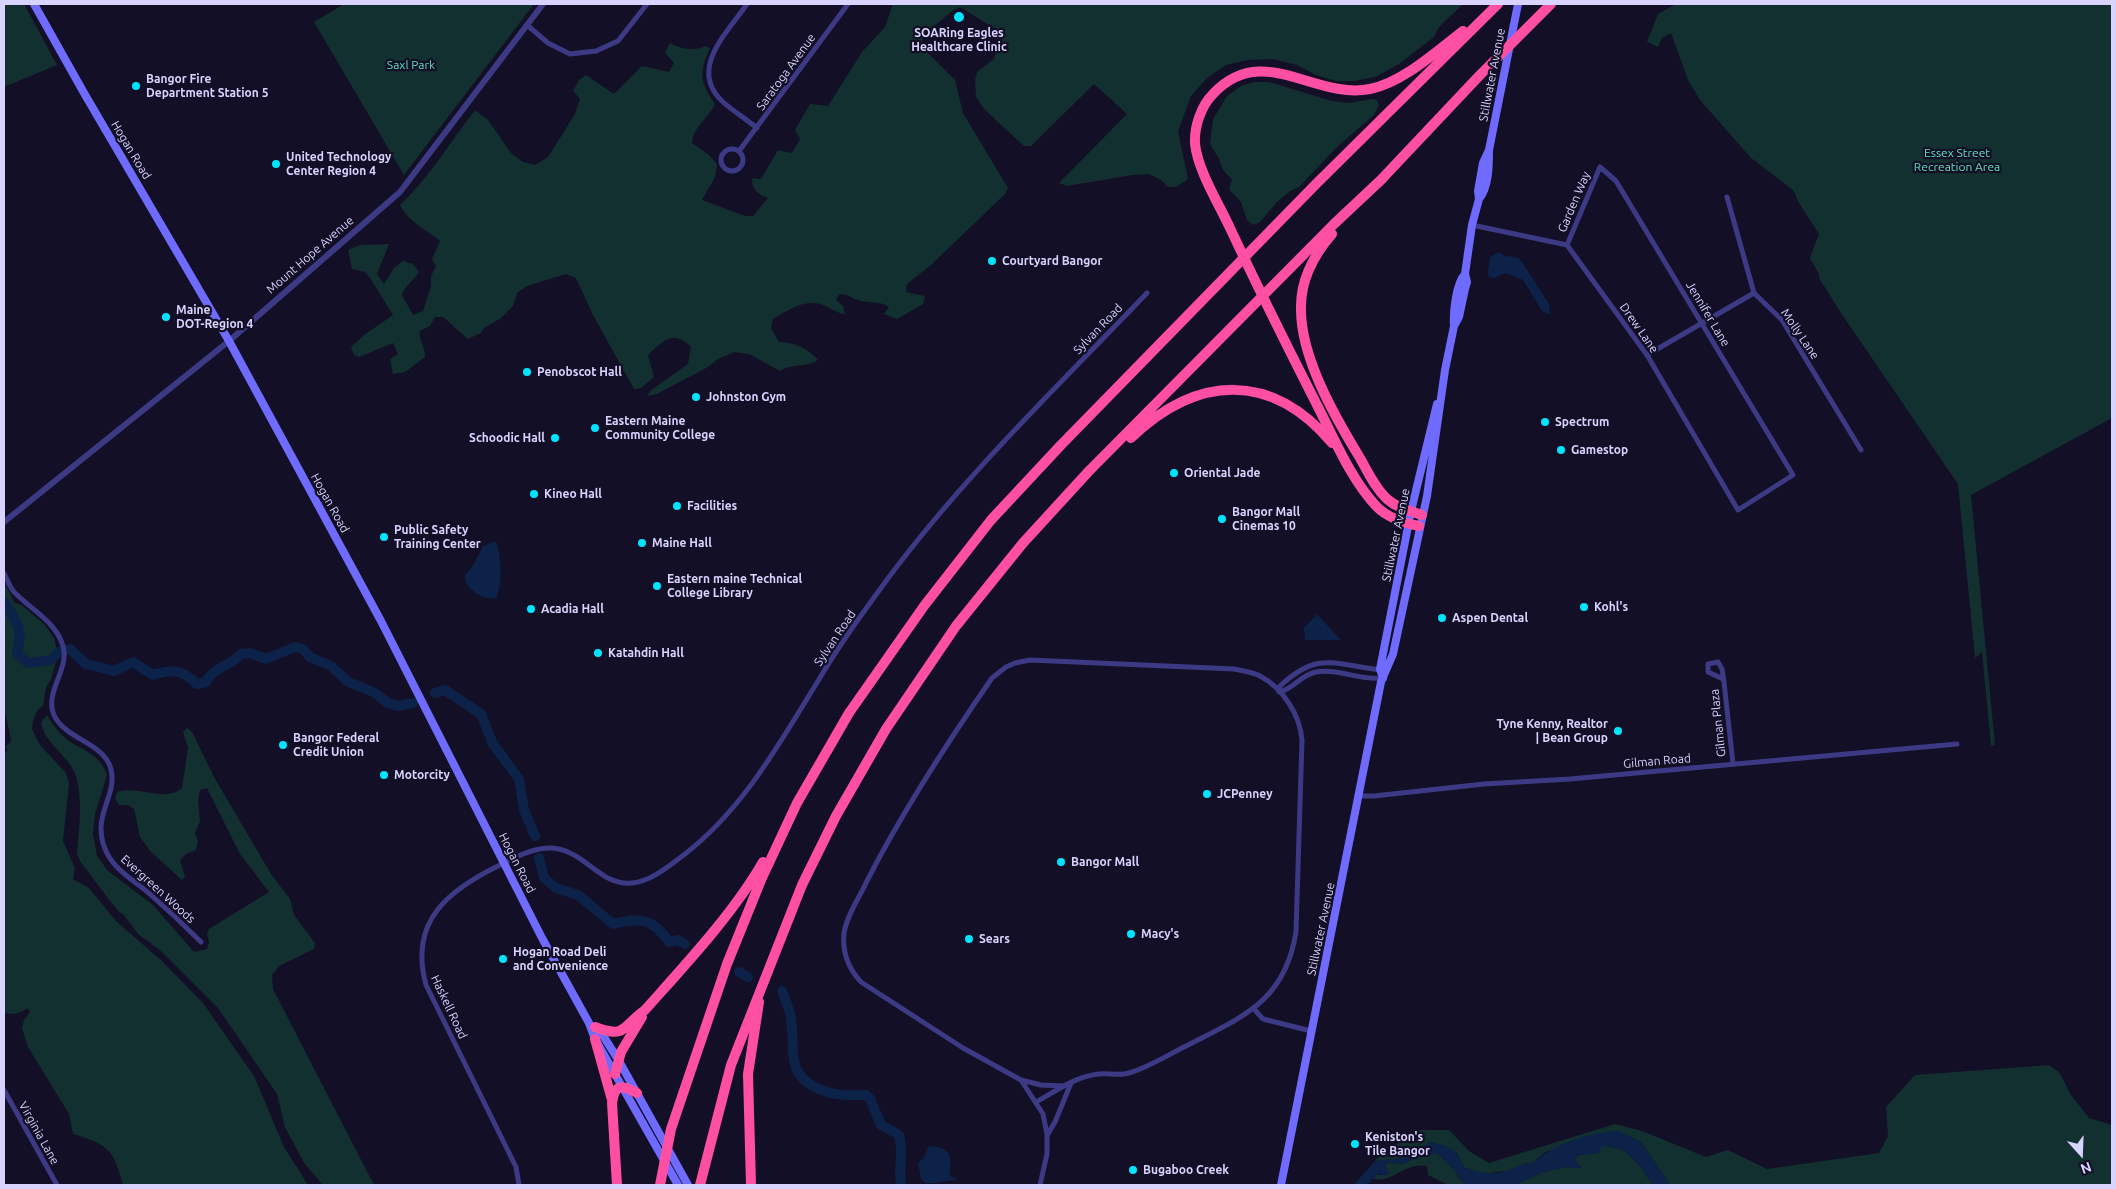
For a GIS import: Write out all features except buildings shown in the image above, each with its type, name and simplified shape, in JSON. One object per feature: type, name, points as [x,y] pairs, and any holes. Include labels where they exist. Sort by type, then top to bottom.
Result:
[{"type":"highway","points":[[1345,461],[1270,313],[1201,165],[1195,143],[1200,116],[1209,100],[1221,86],[1241,74],[1255,71],[1270,70],[1344,91],[1371,89],[1400,77],[1497,4]]},
{"type":"highway","points":[[615,1074],[625,1044],[645,1010],[753,880],[849,713],[924,606],[991,520],[1061,445],[1316,184],[1497,4]]},
{"type":"highway","points":[[1422,515],[1389,501],[1380,491],[1339,422],[1312,362],[1302,334],[1301,300],[1307,273],[1327,240],[1383,178],[1480,75],[1551,4]]},
{"type":"highway","points":[[700,1185],[731,1065],[806,876],[836,816],[886,729],[956,626],[1044,519],[1089,471],[1320,238],[1383,178]]},
{"type":"highway","points":[[1044,519],[1144,426],[1178,402],[1213,391],[1229,390],[1260,393],[1291,406],[1315,424],[1345,461],[1378,508],[1391,517],[1414,525]]},
{"type":"highway","points":[[660,1185],[672,1129],[727,964],[761,880],[797,803]]},
{"type":"highway","points":[[751,1185],[748,1074],[759,1009],[758,994]]},
{"type":"highway","points":[[592,1025],[611,1033],[618,1033],[645,1010]]},
{"type":"highway","points":[[595,1038],[612,1103],[617,1185]]},
{"type":"highway","points":[[612,1103],[616,1090],[623,1087],[637,1093]]},
{"type":"main road","name":"Hogan Road","points":[[34,4],[229,341],[406,667],[542,938],[592,1025],[595,1038],[678,1185]]},
{"type":"main road","name":"Stillwater Avenue","points":[[1281,1185],[1414,525],[1411,511],[1434,413],[1440,398],[1454,326],[1453,317],[1460,279],[1465,274],[1472,225],[1479,199],[1478,191],[1483,163],[1489,150],[1518,4]]},
{"type":"main road","name":"Stillwater Avenue","points":[[1414,525],[1422,515],[1428,487],[1440,413],[1440,398]]},
{"type":"main road","name":"Hogan Road","points":[[592,1025],[602,1034],[619,1061],[688,1185]]},
{"type":"street","name":"Mount Hope Avenue","points":[[4,522],[229,341],[400,192],[543,4]]},
{"type":"street","points":[[527,25],[548,43],[570,54],[596,52],[618,41],[646,4]]},
{"type":"street","points":[[747,4],[710,58],[708,71],[712,89],[717,95],[757,128]]},
{"type":"street","name":"Saratoga Avenue","points":[[739,151],[848,4]]},
{"type":"street","name":"Saratoga Avenue","points":[[732,149],[739,151],[743,157],[741,167],[732,171],[725,168],[722,158],[725,152],[732,149]]},
{"type":"street","name":"Garden Way","points":[[1567,245],[1600,167]]},
{"type":"street","name":"Jennifer Lane","points":[[1600,167],[1616,181],[1793,475],[1738,510]]},
{"type":"street","points":[[1647,355],[1754,293],[1728,197]]},
{"type":"street","points":[[1472,225],[1567,245]]},
{"type":"street","name":"Drew Lane","points":[[1567,245],[1647,355],[1738,510]]},
{"type":"street","name":"Sylvan Road","points":[[504,862],[527,852],[559,849],[571,853],[610,880],[632,883],[644,880],[659,872],[701,841],[734,806],[762,771],[850,632],[888,578],[941,511],[1011,434],[1148,293]]},
{"type":"street","name":"Molly Lane","points":[[1754,293],[1782,320],[1861,450]]},
{"type":"street","name":"Evergreen Woods","points":[[4,573],[14,592],[53,626],[63,644],[65,656],[51,702],[54,715],[64,728],[96,750],[109,763],[113,778],[101,818],[101,838],[107,853],[116,866],[151,895],[201,942]]},
{"type":"street","points":[[1036,1102],[1064,1086],[1071,1082],[1093,1075],[1125,1074],[1141,1069],[1254,1009],[1276,986],[1285,972],[1292,952],[1296,925],[1302,740],[1300,728],[1292,709],[1272,684],[1258,675],[1234,669],[1030,660],[1015,663],[1000,671],[992,678],[968,713],[928,776],[880,858],[850,917],[845,930],[844,950],[850,967],[866,986],[963,1048],[1021,1080],[1041,1085],[1064,1086]]},
{"type":"street","points":[[1279,692],[1280,686],[1295,672],[1311,665],[1334,662],[1384,670]]},
{"type":"street","points":[[1279,692],[1286,691],[1305,675],[1316,672],[1329,671],[1373,679],[1382,678]]},
{"type":"street","name":"Gilman Plaza","points":[[1724,679],[1733,764]]},
{"type":"street","name":"Gilman Road","points":[[1359,796],[1957,744]]},
{"type":"street","name":"Haskell Road","points":[[504,862],[461,886],[446,898],[432,916],[423,944],[422,971],[434,1002],[516,1167],[518,1185]]},
{"type":"street","points":[[1254,1009],[1263,1018],[1311,1031]]},
{"type":"street","points":[[1021,1080],[1043,1114],[1047,1134],[1047,1154],[1040,1185]]},
{"type":"street","points":[[1047,1134],[1055,1122],[1071,1082]]},
{"type":"street","name":"Virginia Lane","points":[[4,1090],[57,1185]]},
{"type":"green space","points":[[4,4],[24,4],[57,65],[4,87]]},
{"type":"green space","name":"Saxl Park","points":[[344,4],[534,4],[404,175],[314,22]]},
{"type":"green space","points":[[893,4],[1463,4],[1439,27],[1434,37],[1399,64],[1375,77],[1355,81],[1336,81],[1316,75],[1297,65],[1273,59],[1247,60],[1226,65],[1207,78],[1191,96],[1178,131],[1188,179],[1176,187],[1168,187],[1161,180],[1149,174],[1067,186],[1059,183],[1127,114],[1094,84],[1031,146],[1024,146],[985,110],[976,97],[975,80],[977,72],[994,59],[1000,38],[997,30],[960,7],[923,35],[921,46],[955,80],[963,113],[1008,188],[1005,194],[931,265],[907,284],[906,292],[925,296],[923,304],[897,319],[884,314],[889,307],[885,305],[862,301],[843,294],[839,294],[836,300],[843,306],[845,314],[816,303],[803,304],[773,319],[771,328],[779,342],[801,347],[818,360],[780,371],[749,354],[734,352],[718,359],[708,367],[657,394],[647,396],[650,391],[688,364],[691,347],[679,339],[674,338],[664,341],[648,355],[654,377],[641,388],[634,389],[593,315],[576,278],[566,274],[527,286],[517,293],[513,306],[501,318],[484,328],[481,333],[468,339],[443,317],[435,317],[430,326],[420,331],[425,357],[405,372],[393,374],[390,359],[398,354],[393,343],[359,357],[354,355],[351,347],[364,335],[393,315],[365,272],[352,269],[348,250],[360,245],[389,244],[377,274],[384,284],[394,268],[403,261],[413,264],[419,272],[402,295],[413,315],[423,311],[431,286],[431,276],[436,266],[432,259],[440,241],[408,217],[400,205],[430,172],[475,110],[488,120],[511,153],[523,162],[535,165],[548,157],[575,114],[580,99],[573,91],[579,80],[586,75],[614,94],[642,66],[669,72],[674,63],[665,53],[670,43],[687,49],[705,46],[710,48],[704,64],[703,83],[715,104],[695,132],[692,143],[709,155],[717,164],[715,177],[702,200],[745,216],[753,216],[768,198],[756,191],[752,178],[761,179],[778,150],[792,153],[800,139],[795,130],[810,104],[828,106],[862,52],[885,27]]},
{"type":"green space","name":"Essex Street Recreation Area","points":[[1676,4],[2112,4],[2112,418],[1971,495],[1995,745],[1991,746],[1982,652],[1975,658],[1958,484],[1819,278],[1819,274],[1810,258],[1819,234],[1793,190],[1751,158],[1700,100],[1688,80],[1671,33],[1662,38],[1658,47],[1647,42],[1658,14]]},
{"type":"green space","points":[[1254,82],[1269,82],[1332,101],[1349,103],[1371,99],[1377,100],[1379,105],[1374,115],[1338,146],[1299,187],[1290,191],[1276,203],[1260,222],[1253,225],[1247,220],[1241,202],[1229,189],[1232,180],[1223,170],[1210,144],[1213,119],[1227,96],[1241,86]]},
{"type":"green space","points":[[4,581],[14,602],[23,606],[45,625],[54,638],[58,655],[51,679],[46,688],[43,706],[37,711],[32,729],[40,745],[66,773],[69,783],[63,841],[75,868],[73,879],[89,888],[116,921],[162,961],[203,1003],[254,1076],[284,1147],[308,1185],[123,1185],[120,1173],[108,1150],[94,1141],[73,1134],[69,1114],[28,1047],[22,1028],[24,1020],[30,1012],[28,1008],[10,1014],[4,1012],[4,755],[7,751],[6,746],[11,741],[4,709]]},
{"type":"green space","points":[[47,715],[64,737],[99,761],[107,775],[95,814],[93,834],[97,856],[108,871],[153,905],[194,952],[207,949],[209,929],[269,892],[240,854],[207,788],[200,790],[198,800],[200,821],[195,833],[198,841],[196,850],[186,854],[180,860],[185,877],[182,880],[150,851],[140,837],[134,809],[128,805],[119,805],[115,799],[117,792],[125,790],[168,794],[182,788],[188,748],[183,732],[187,728],[192,732],[214,777],[271,874],[290,899],[294,915],[315,943],[314,949],[279,966],[272,975],[273,989],[374,1185],[323,1185],[304,1163],[285,1127],[277,1094],[218,1008],[161,951],[138,934],[80,861],[77,853],[80,820],[78,785],[71,766],[49,740],[43,729],[41,722]]},
{"type":"green space","points":[[2049,1065],[2059,1072],[2071,1095],[2089,1118],[2112,1125],[2112,1185],[1670,1185],[1641,1142],[1618,1131],[1545,1152],[1531,1164],[1526,1163],[1507,1171],[1479,1174],[1464,1167],[1457,1153],[1431,1142],[1405,1158],[1375,1161],[1380,1155],[1417,1130],[1449,1130],[1469,1151],[1489,1163],[1615,1124],[1642,1131],[1706,1157],[1728,1150],[1767,1169],[1879,1153],[1888,1136],[1886,1107],[1915,1075]]},
{"type":"green space","points":[[1601,1146],[1619,1149],[1626,1153],[1638,1164],[1653,1185],[1514,1185],[1543,1172],[1566,1167],[1581,1168],[1575,1160],[1578,1155],[1599,1153]]},
{"type":"green space","points":[[1436,1152],[1457,1173],[1460,1180],[1467,1185],[1448,1185],[1428,1175],[1427,1166],[1410,1167],[1383,1179],[1369,1176],[1374,1173],[1380,1175],[1389,1174],[1384,1165],[1390,1162],[1397,1164],[1405,1163],[1417,1157],[1429,1156]]},
{"type":"water","points":[[1499,252],[1505,256],[1517,257],[1522,262],[1549,304],[1550,315],[1542,311],[1523,280],[1506,273],[1494,278],[1489,277],[1490,257]]},
{"type":"water","points":[[496,541],[500,562],[500,585],[496,598],[486,598],[471,589],[465,580],[465,575],[474,564],[483,546]]},
{"type":"water","points":[[1317,614],[1341,640],[1305,640],[1304,628]]},
{"type":"water","points":[[1619,1131],[1641,1142],[1670,1185],[1653,1185],[1638,1164],[1626,1153],[1619,1149],[1602,1146],[1599,1153],[1578,1155],[1575,1160],[1582,1168],[1566,1167],[1543,1172],[1514,1185],[1467,1185],[1460,1180],[1457,1173],[1436,1152],[1430,1156],[1417,1157],[1405,1163],[1397,1164],[1390,1162],[1384,1165],[1390,1174],[1375,1173],[1377,1177],[1364,1174],[1375,1161],[1405,1158],[1431,1142],[1452,1149],[1464,1167],[1480,1172],[1497,1173],[1523,1164],[1531,1164],[1550,1151],[1572,1140],[1595,1134]]},
{"type":"water","points":[[929,1146],[942,1148],[949,1154],[951,1163],[950,1176],[958,1180],[925,1183],[921,1179],[918,1163],[924,1158]]},
{"type":"waterway","points":[[4,602],[18,626],[20,639],[17,654],[28,663],[51,660],[59,652],[70,649],[86,664],[114,671],[133,662],[153,675],[171,671],[181,673],[197,684],[206,682],[213,673],[241,654],[250,653],[266,659],[295,647],[303,649],[310,657],[331,666],[347,681],[375,693],[388,703],[397,706],[413,703]]},
{"type":"waterway","points":[[435,693],[445,690],[481,714],[493,744],[519,779],[524,810],[535,836]]},
{"type":"waterway","points":[[539,858],[544,878],[556,888],[578,895],[613,924],[638,920],[645,921],[657,928],[669,942],[678,940],[685,944]]},
{"type":"waterway","points":[[739,972],[748,977]]},
{"type":"waterway","points":[[782,991],[790,1013],[794,1062],[798,1072],[804,1080],[815,1087],[835,1094],[866,1095],[870,1099],[881,1125],[899,1135],[901,1147],[901,1185]]},
{"type":"waterway","points":[[1360,1185],[1377,1167]]},
{"type":"place","name":"SOARing Eagles Healthcare Clinic","points":[[959,17]]},
{"type":"place","name":"Bangor Fire Department Station 5","points":[[136,86]]},
{"type":"place","name":"United Technology Center Region 4","points":[[276,164]]},
{"type":"place","name":"Courtyard Bangor","points":[[992,261]]},
{"type":"place","name":"Maine DOT-Region 4","points":[[166,317]]},
{"type":"place","name":"Penobscot Hall","points":[[527,372]]},
{"type":"place","name":"Johnston Gym","points":[[696,397]]},
{"type":"place","name":"Spectrum","points":[[1545,422]]},
{"type":"place","name":"Eastern Maine Community College","points":[[595,428]]},
{"type":"place","name":"Schoodic Hall","points":[[555,438]]},
{"type":"place","name":"Gamestop","points":[[1561,450]]},
{"type":"place","name":"Oriental Jade","points":[[1174,473]]},
{"type":"place","name":"Kineo Hall","points":[[534,494]]},
{"type":"place","name":"Facilities","points":[[677,506]]},
{"type":"place","name":"Bangor Mall Cinemas 10","points":[[1222,519]]},
{"type":"place","name":"Public Safety Training Center","points":[[384,537]]},
{"type":"place","name":"Maine Hall","points":[[642,543]]},
{"type":"place","name":"Eastern maine Technical College Library","points":[[657,586]]},
{"type":"place","name":"Kohl's","points":[[1584,607]]},
{"type":"place","name":"Acadia Hall","points":[[531,609]]},
{"type":"place","name":"Aspen Dental","points":[[1442,618]]},
{"type":"place","name":"Katahdin Hall","points":[[598,653]]},
{"type":"place","name":"Tyne Kenny, Realtor | Bean Group","points":[[1618,731]]},
{"type":"place","name":"Bangor Federal Credit Union","points":[[283,745]]},
{"type":"place","name":"Motorcity","points":[[384,775]]},
{"type":"place","name":"JCPenney","points":[[1207,794]]},
{"type":"place","name":"Bangor Mall","points":[[1061,862]]},
{"type":"place","name":"Macy's","points":[[1131,934]]},
{"type":"place","name":"Sears","points":[[969,939]]},
{"type":"place","name":"Hogan Road Deli and Convenience","points":[[503,959]]},
{"type":"place","name":"Keniston's Tile Bangor","points":[[1355,1144]]},
{"type":"place","name":"Bugaboo Creek","points":[[1133,1170]]}]
